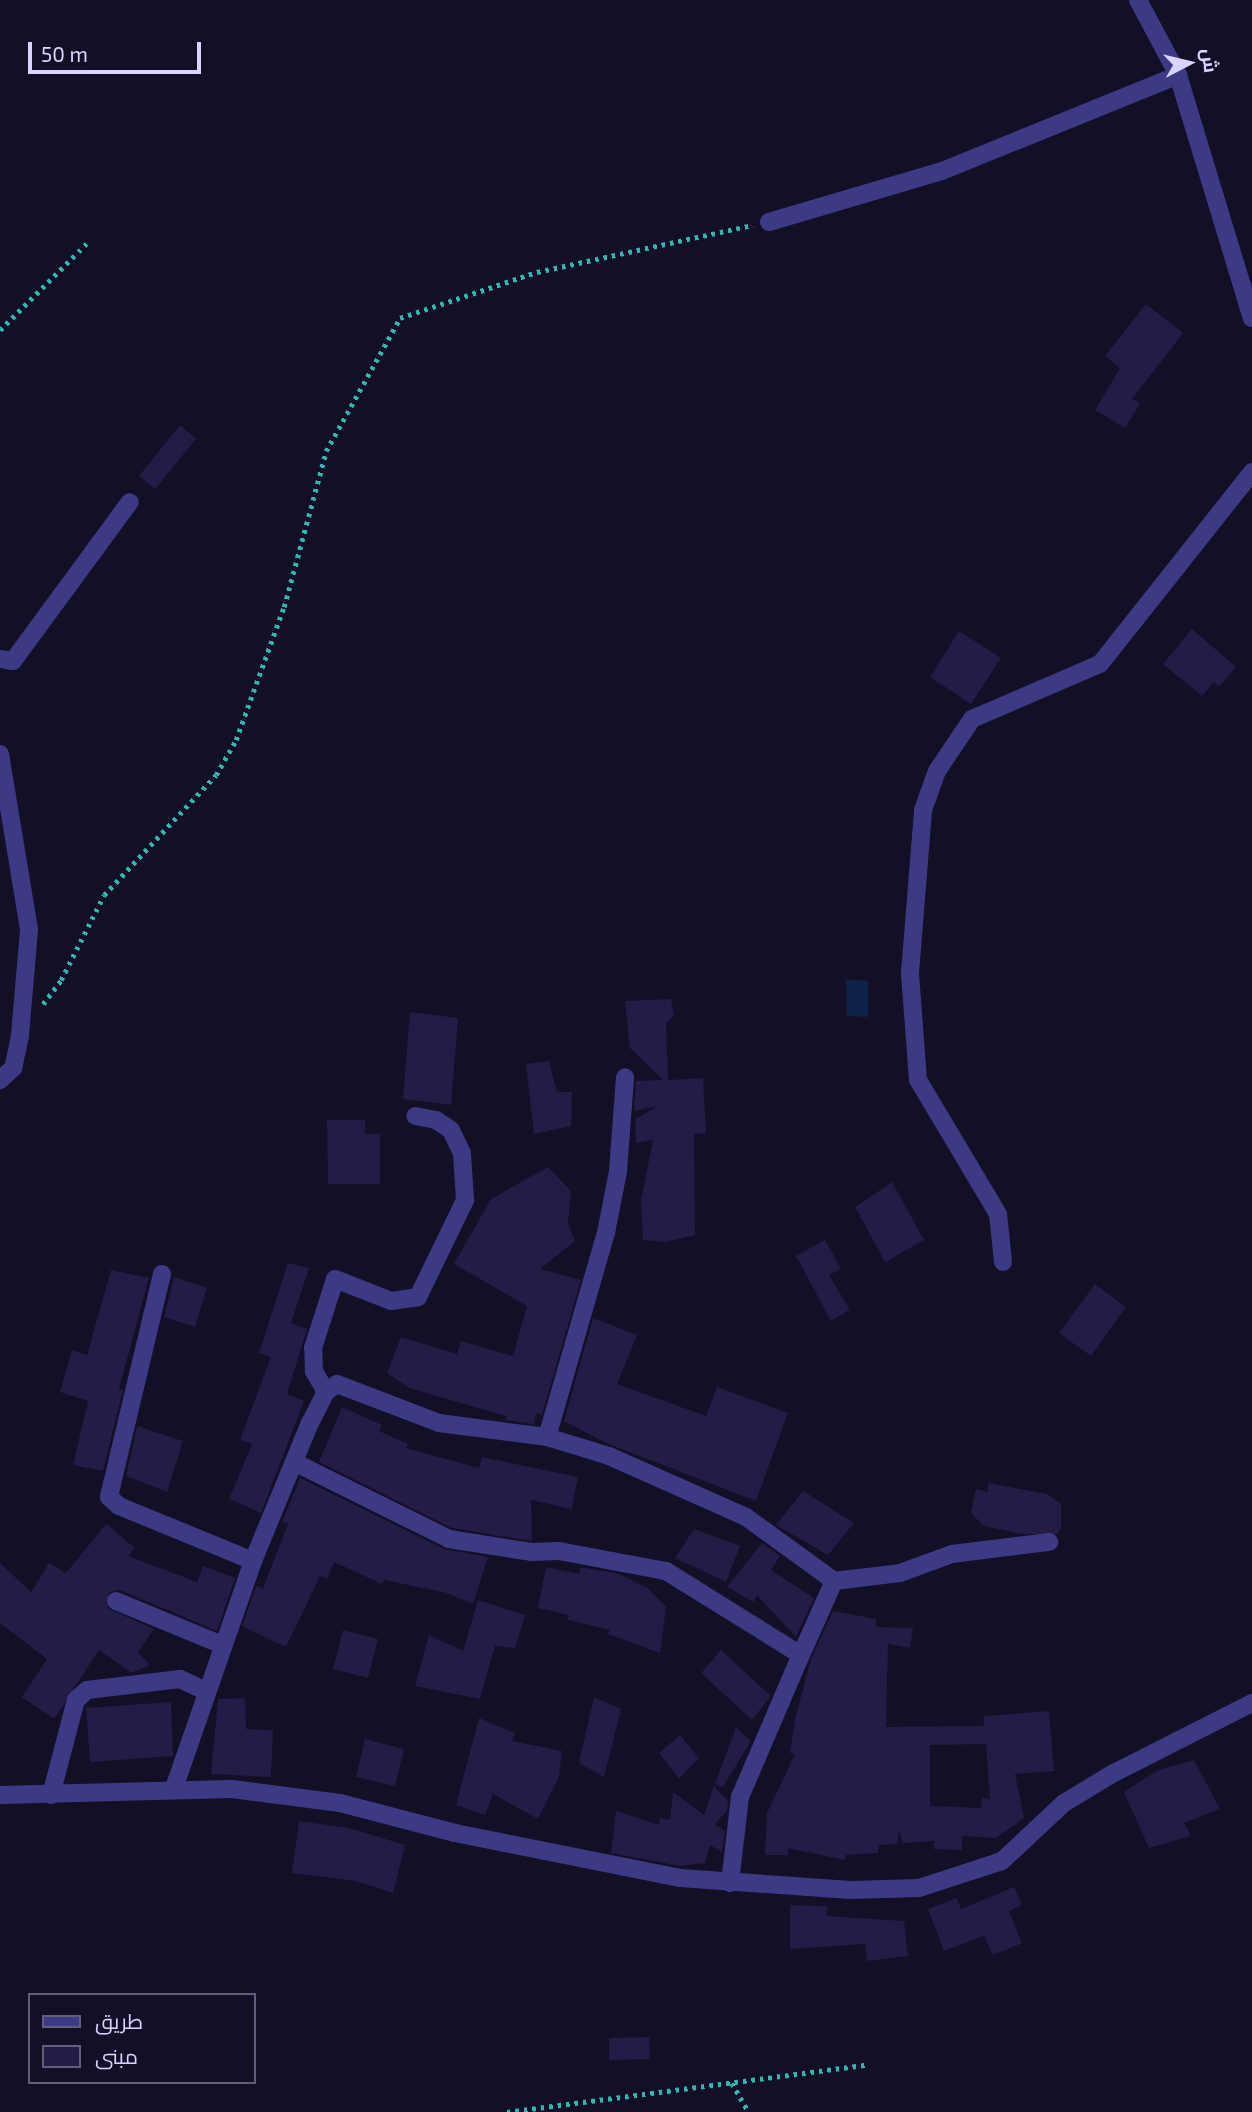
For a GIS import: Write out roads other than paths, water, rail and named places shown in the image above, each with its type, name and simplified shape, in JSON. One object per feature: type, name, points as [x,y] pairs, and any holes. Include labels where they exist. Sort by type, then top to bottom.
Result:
[{"type":"street","points":[[1138,0],[1178,75],[1248,294],[1252,318]]},
{"type":"street","points":[[769,222],[942,171],[1178,75]]},
{"type":"street","points":[[1003,1262],[998,1214],[918,1080],[910,973],[923,810],[936,771],[972,719],[1100,664],[1202,529],[1252,472]]},
{"type":"street","points":[[0,659],[13,661],[130,502]]},
{"type":"street","points":[[0,754],[7,840],[29,930],[20,1036],[13,1068],[0,1080]]},
{"type":"street","points":[[547,1437],[606,1233],[618,1171],[625,1077]]},
{"type":"street","points":[[326,1392],[313,1371],[313,1348],[335,1279],[391,1301],[418,1297],[466,1200],[464,1162],[451,1129],[415,1116]]},
{"type":"street","points":[[162,1274],[109,1497],[119,1506],[253,1561]]},
{"type":"street","points":[[173,1788],[204,1689],[253,1561],[326,1392],[337,1384],[347,1385],[439,1423],[547,1437],[610,1456],[746,1517],[834,1581],[900,1573],[952,1554],[1049,1542]]},
{"type":"street","points":[[296,1463],[449,1539],[531,1552],[559,1550],[666,1571],[801,1655]]},
{"type":"street","points":[[730,1883],[740,1797],[834,1581]]},
{"type":"street","points":[[116,1601],[222,1645]]},
{"type":"street","points":[[51,1794],[76,1700],[87,1690],[180,1679],[204,1689]]},
{"type":"street","points":[[0,1795],[173,1788],[232,1789],[340,1803],[455,1833],[680,1878],[851,1890],[919,1888],[1002,1861],[1064,1803],[1252,1703]]},
{"type":"water","points":[[846,979],[868,981],[868,1017],[847,1016]]}]
